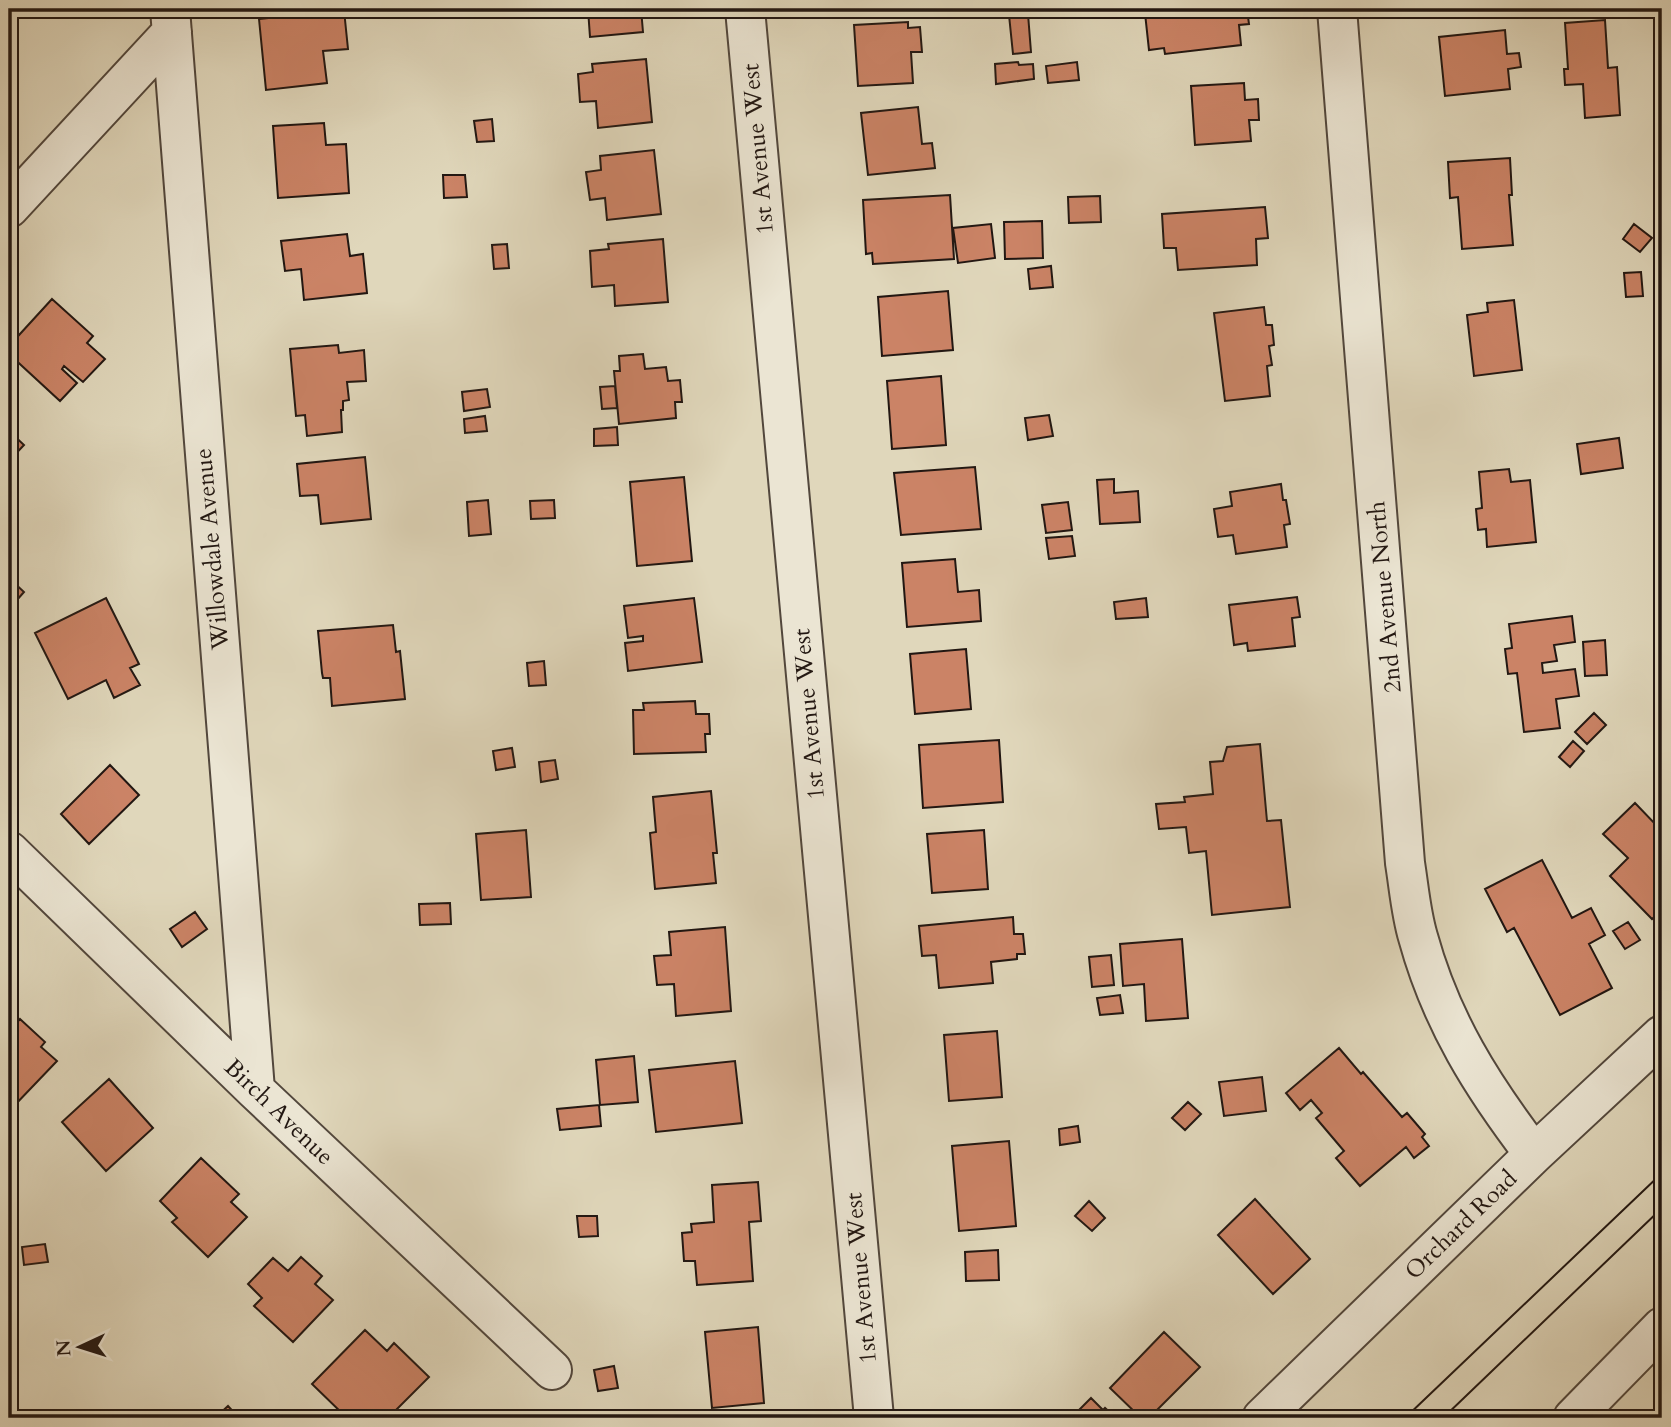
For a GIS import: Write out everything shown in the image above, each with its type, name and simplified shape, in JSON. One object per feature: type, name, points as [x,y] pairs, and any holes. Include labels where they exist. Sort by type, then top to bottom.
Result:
[{"type":"street","name":"1st Avenue West","points":[[745,9],[874,1418]]},
{"type":"street","name":"2nd Avenue North","points":[[1337,9],[1405,863],[1415,923],[1434,987],[1461,1046],[1494,1102],[1534,1154]]},
{"type":"street","points":[[9,208],[171,20]]},
{"type":"street","name":"Willowdale Avenue","points":[[171,20],[255,1090]]},
{"type":"street","name":"Birch Avenue","points":[[9,851],[255,1090],[552,1370]]},
{"type":"street","name":"Orchard Road","points":[[1262,1418],[1534,1154],[1662,1035]]},
{"type":"street","points":[[1573,1418],[1662,1327]]},
{"type":"building","points":[[588,9],[641,9],[643,32],[590,37]]},
{"type":"building","points":[[1161,9],[1247,9],[1249,24],[1239,25],[1241,45],[1165,54],[1164,48],[1149,50],[1145,13]]},
{"type":"building","points":[[344,10],[348,49],[323,51],[327,83],[266,90],[259,19]]},
{"type":"building","points":[[1028,14],[1031,52],[1013,54],[1009,15]]},
{"type":"building","points":[[1605,20],[1608,68],[1617,67],[1620,115],[1585,118],[1583,84],[1565,85],[1564,69],[1568,69],[1565,23]]},
{"type":"building","points":[[908,22],[908,28],[920,27],[922,52],[911,52],[913,83],[858,86],[854,25]]},
{"type":"building","points":[[1505,30],[1507,54],[1519,53],[1521,67],[1508,69],[1510,89],[1445,96],[1439,37]]},
{"type":"building","points":[[646,59],[652,122],[598,128],[596,101],[580,102],[578,74],[593,72],[592,64]]},
{"type":"building","points":[[1018,62],[1019,65],[1033,64],[1034,79],[996,84],[995,64]]},
{"type":"building","points":[[1077,62],[1079,80],[1048,83],[1046,66]]},
{"type":"building","points":[[1244,83],[1245,100],[1258,99],[1259,120],[1249,120],[1251,141],[1195,145],[1191,86]]},
{"type":"building","points":[[918,107],[922,144],[932,143],[935,168],[868,175],[861,113]]},
{"type":"building","points":[[492,119],[494,141],[477,142],[474,121]]},
{"type":"building","points":[[324,123],[326,145],[346,144],[349,193],[278,198],[273,126]]},
{"type":"building","points":[[654,150],[661,214],[607,220],[605,198],[590,200],[586,172],[601,170],[600,156]]},
{"type":"building","points":[[1510,158],[1512,195],[1509,195],[1513,245],[1462,249],[1458,197],[1450,198],[1448,162]]},
{"type":"building","points":[[443,175],[465,175],[467,197],[444,198]]},
{"type":"building","points":[[950,195],[954,259],[873,264],[872,253],[866,254],[863,200]]},
{"type":"building","points":[[1100,196],[1101,222],[1069,223],[1068,197]]},
{"type":"building","points":[[1265,207],[1268,238],[1256,239],[1257,265],[1178,270],[1176,248],[1164,248],[1162,214]]},
{"type":"building","points":[[1042,221],[1043,258],[1005,259],[1004,222]]},
{"type":"building","points":[[991,224],[995,258],[958,263],[953,228]]},
{"type":"building","points":[[1634,224],[1652,238],[1640,252],[1623,239]]},
{"type":"building","points":[[347,234],[350,256],[363,254],[367,293],[304,300],[301,269],[285,271],[281,241]]},
{"type":"building","points":[[663,239],[668,302],[615,306],[614,285],[592,287],[590,251],[609,249],[608,244]]},
{"type":"building","points":[[507,244],[509,268],[494,269],[492,245]]},
{"type":"building","points":[[1051,266],[1053,287],[1030,289],[1028,269]]},
{"type":"building","points":[[1641,272],[1643,296],[1626,297],[1624,273]]},
{"type":"building","points":[[948,291],[953,350],[882,356],[878,297]]},
{"type":"building","points":[[52,299],[93,336],[87,343],[105,359],[83,382],[64,366],[62,369],[77,383],[60,401],[9,354],[9,346]]},
{"type":"building","points":[[1514,300],[1522,370],[1474,376],[1467,315],[1488,312],[1487,303]]},
{"type":"building","points":[[1264,307],[1266,325],[1272,325],[1274,345],[1269,346],[1272,365],[1267,366],[1270,396],[1225,401],[1214,313]]},
{"type":"building","points":[[338,345],[339,353],[364,350],[366,381],[347,382],[349,400],[343,401],[341,410],[342,432],[307,436],[305,415],[296,416],[290,349]]},
{"type":"building","points":[[643,354],[645,369],[666,367],[668,381],[680,380],[682,402],[675,402],[676,418],[619,424],[614,371],[620,371],[619,356]]},
{"type":"building","points":[[941,376],[946,445],[892,449],[887,381]]},
{"type":"building","points":[[615,386],[617,408],[602,409],[600,387]]},
{"type":"building","points":[[487,389],[490,407],[464,411],[462,392]]},
{"type":"building","points":[[1049,415],[1053,436],[1028,440],[1025,418]]},
{"type":"building","points":[[485,416],[487,431],[465,433],[464,419]]},
{"type":"building","points":[[617,427],[618,445],[594,446],[594,429]]},
{"type":"building","points":[[9,431],[24,445],[9,461]]},
{"type":"building","points":[[1619,438],[1623,468],[1581,474],[1577,444]]},
{"type":"building","points":[[365,457],[371,519],[321,524],[318,495],[300,496],[297,464]]},
{"type":"building","points":[[975,467],[981,529],[901,535],[894,473]]},
{"type":"building","points":[[1509,469],[1511,482],[1530,480],[1536,542],[1487,547],[1486,529],[1478,530],[1476,509],[1482,508],[1479,472]]},
{"type":"building","points":[[684,477],[692,561],[637,566],[630,482]]},
{"type":"building","points":[[1114,479],[1114,493],[1138,491],[1140,522],[1100,524],[1097,480]]},
{"type":"building","points":[[1281,484],[1290,524],[1284,525],[1287,547],[1236,554],[1233,535],[1218,537],[1214,509],[1232,506],[1230,492]]},
{"type":"building","points":[[488,500],[491,534],[469,536],[467,502]]},
{"type":"building","points":[[554,500],[555,518],[531,519],[530,501]]},
{"type":"building","points":[[1068,502],[1072,530],[1046,533],[1042,505]]},
{"type":"building","points":[[1072,536],[1075,556],[1049,559],[1046,538]]},
{"type":"building","points":[[955,559],[958,592],[979,590],[981,621],[907,627],[902,563]]},
{"type":"building","points":[[9,578],[24,592],[9,609]]},
{"type":"building","points":[[1297,597],[1300,617],[1292,618],[1295,646],[1248,651],[1247,643],[1234,645],[1229,605]]},
{"type":"building","points":[[106,598],[139,664],[130,668],[140,685],[114,698],[106,680],[68,699],[35,633]]},
{"type":"building","points":[[694,598],[702,662],[628,671],[625,643],[643,641],[643,636],[628,638],[624,606]]},
{"type":"building","points":[[1146,598],[1148,617],[1116,619],[1114,602]]},
{"type":"building","points":[[1572,616],[1575,642],[1554,645],[1557,661],[1542,663],[1543,673],[1575,669],[1579,696],[1556,699],[1560,728],[1524,732],[1517,673],[1508,674],[1505,649],[1512,648],[1509,624]]},
{"type":"building","points":[[393,625],[396,652],[400,651],[405,699],[332,706],[330,678],[323,678],[322,673],[318,631]]},
{"type":"building","points":[[1605,640],[1607,675],[1585,676],[1583,642]]},
{"type":"building","points":[[966,649],[971,709],[915,714],[910,654]]},
{"type":"building","points":[[544,661],[546,685],[529,686],[527,663]]},
{"type":"building","points":[[695,701],[696,714],[709,714],[710,734],[705,734],[706,752],[634,754],[633,710],[644,710],[643,703]]},
{"type":"building","points":[[1594,713],[1606,725],[1587,744],[1575,732]]},
{"type":"building","points":[[999,740],[1003,802],[923,808],[919,745]]},
{"type":"building","points":[[1573,741],[1584,751],[1570,767],[1559,757]]},
{"type":"building","points":[[1260,744],[1267,821],[1281,820],[1290,907],[1212,915],[1206,851],[1189,853],[1186,827],[1159,829],[1156,804],[1185,802],[1184,797],[1213,794],[1210,762],[1223,761],[1227,747]]},
{"type":"building","points":[[512,748],[515,767],[496,770],[493,751]]},
{"type":"building","points":[[555,760],[558,779],[541,782],[539,762]]},
{"type":"building","points":[[110,765],[139,795],[89,844],[61,814]]},
{"type":"building","points":[[711,791],[717,853],[713,853],[716,883],[655,889],[650,833],[656,832],[653,797]]},
{"type":"building","points":[[1635,803],[1661,830],[1662,910],[1652,919],[1610,876],[1628,858],[1603,834]]},
{"type":"building","points":[[526,830],[531,897],[481,900],[476,834]]},
{"type":"building","points":[[984,830],[988,889],[932,893],[927,834]]},
{"type":"building","points":[[1542,860],[1572,918],[1591,908],[1605,935],[1589,944],[1612,988],[1560,1015],[1514,928],[1507,932],[1485,889]]},
{"type":"building","points":[[450,903],[451,924],[420,925],[419,904]]},
{"type":"building","points":[[195,912],[207,929],[182,947],[170,929]]},
{"type":"building","points":[[1013,917],[1014,934],[1023,934],[1025,954],[1017,954],[1017,959],[991,962],[993,983],[939,988],[936,955],[922,956],[919,926]]},
{"type":"building","points":[[1628,922],[1640,940],[1625,949],[1613,931]]},
{"type":"building","points":[[725,927],[731,1011],[676,1016],[674,984],[657,985],[654,956],[671,955],[669,932]]},
{"type":"building","points":[[1182,939],[1188,1018],[1146,1021],[1144,984],[1123,986],[1120,944]]},
{"type":"building","points":[[1111,955],[1114,985],[1092,987],[1089,957]]},
{"type":"building","points":[[1120,995],[1123,1013],[1100,1015],[1097,998]]},
{"type":"building","points":[[20,1019],[45,1042],[41,1047],[57,1061],[12,1108],[9,1105],[9,1031]]},
{"type":"building","points":[[997,1031],[1002,1097],[949,1101],[944,1035]]},
{"type":"building","points":[[1339,1048],[1402,1117],[1407,1113],[1425,1134],[1422,1137],[1429,1146],[1414,1158],[1406,1147],[1360,1186],[1336,1158],[1344,1151],[1316,1118],[1322,1113],[1311,1100],[1300,1110],[1286,1093]]},
{"type":"building","points":[[634,1056],[638,1102],[600,1105],[596,1060]]},
{"type":"building","points":[[735,1061],[742,1123],[656,1132],[649,1070]]},
{"type":"building","points":[[1262,1077],[1266,1111],[1224,1116],[1219,1082]]},
{"type":"building","points":[[109,1079],[153,1128],[106,1171],[62,1122]]},
{"type":"building","points":[[1188,1102],[1201,1114],[1185,1130],[1172,1118]]},
{"type":"building","points":[[599,1105],[601,1126],[560,1130],[557,1109]]},
{"type":"building","points":[[1078,1126],[1080,1142],[1060,1145],[1059,1129]]},
{"type":"building","points":[[1009,1141],[1016,1226],[959,1231],[952,1146]]},
{"type":"building","points":[[201,1158],[239,1194],[231,1202],[247,1217],[208,1257],[172,1222],[177,1218],[160,1201]]},
{"type":"building","points":[[758,1182],[761,1221],[749,1222],[753,1281],[697,1285],[695,1261],[684,1261],[682,1233],[692,1232],[691,1224],[714,1222],[712,1185]]},
{"type":"building","points":[[1255,1199],[1310,1259],[1273,1294],[1218,1235]]},
{"type":"building","points":[[1089,1201],[1105,1218],[1092,1231],[1075,1216]]},
{"type":"building","points":[[577,1216],[597,1216],[598,1236],[579,1237]]},
{"type":"building","points":[[45,1244],[48,1262],[24,1265],[22,1247]]},
{"type":"building","points":[[998,1250],[999,1280],[966,1281],[965,1252]]},
{"type":"building","points":[[301,1257],[322,1276],[315,1284],[333,1300],[293,1342],[254,1306],[262,1298],[248,1284],[273,1258],[288,1271]]},
{"type":"building","points":[[758,1327],[764,1403],[712,1408],[705,1332]]},
{"type":"building","points":[[365,1330],[387,1351],[394,1343],[429,1377],[388,1418],[344,1418],[346,1417],[312,1384]]},
{"type":"building","points":[[1164,1332],[1200,1367],[1149,1418],[1141,1418],[1110,1388]]},
{"type":"building","points":[[614,1366],[618,1388],[598,1391],[594,1370]]},
{"type":"building","points":[[1091,1398],[1116,1418],[1090,1418],[1080,1409]]},
{"type":"building","points":[[228,1406],[239,1418],[215,1418]]},
{"type":"tram line","points":[[1405,1418],[1662,1173]]},
{"type":"tram line","points":[[1443,1418],[1662,1208]]}]
